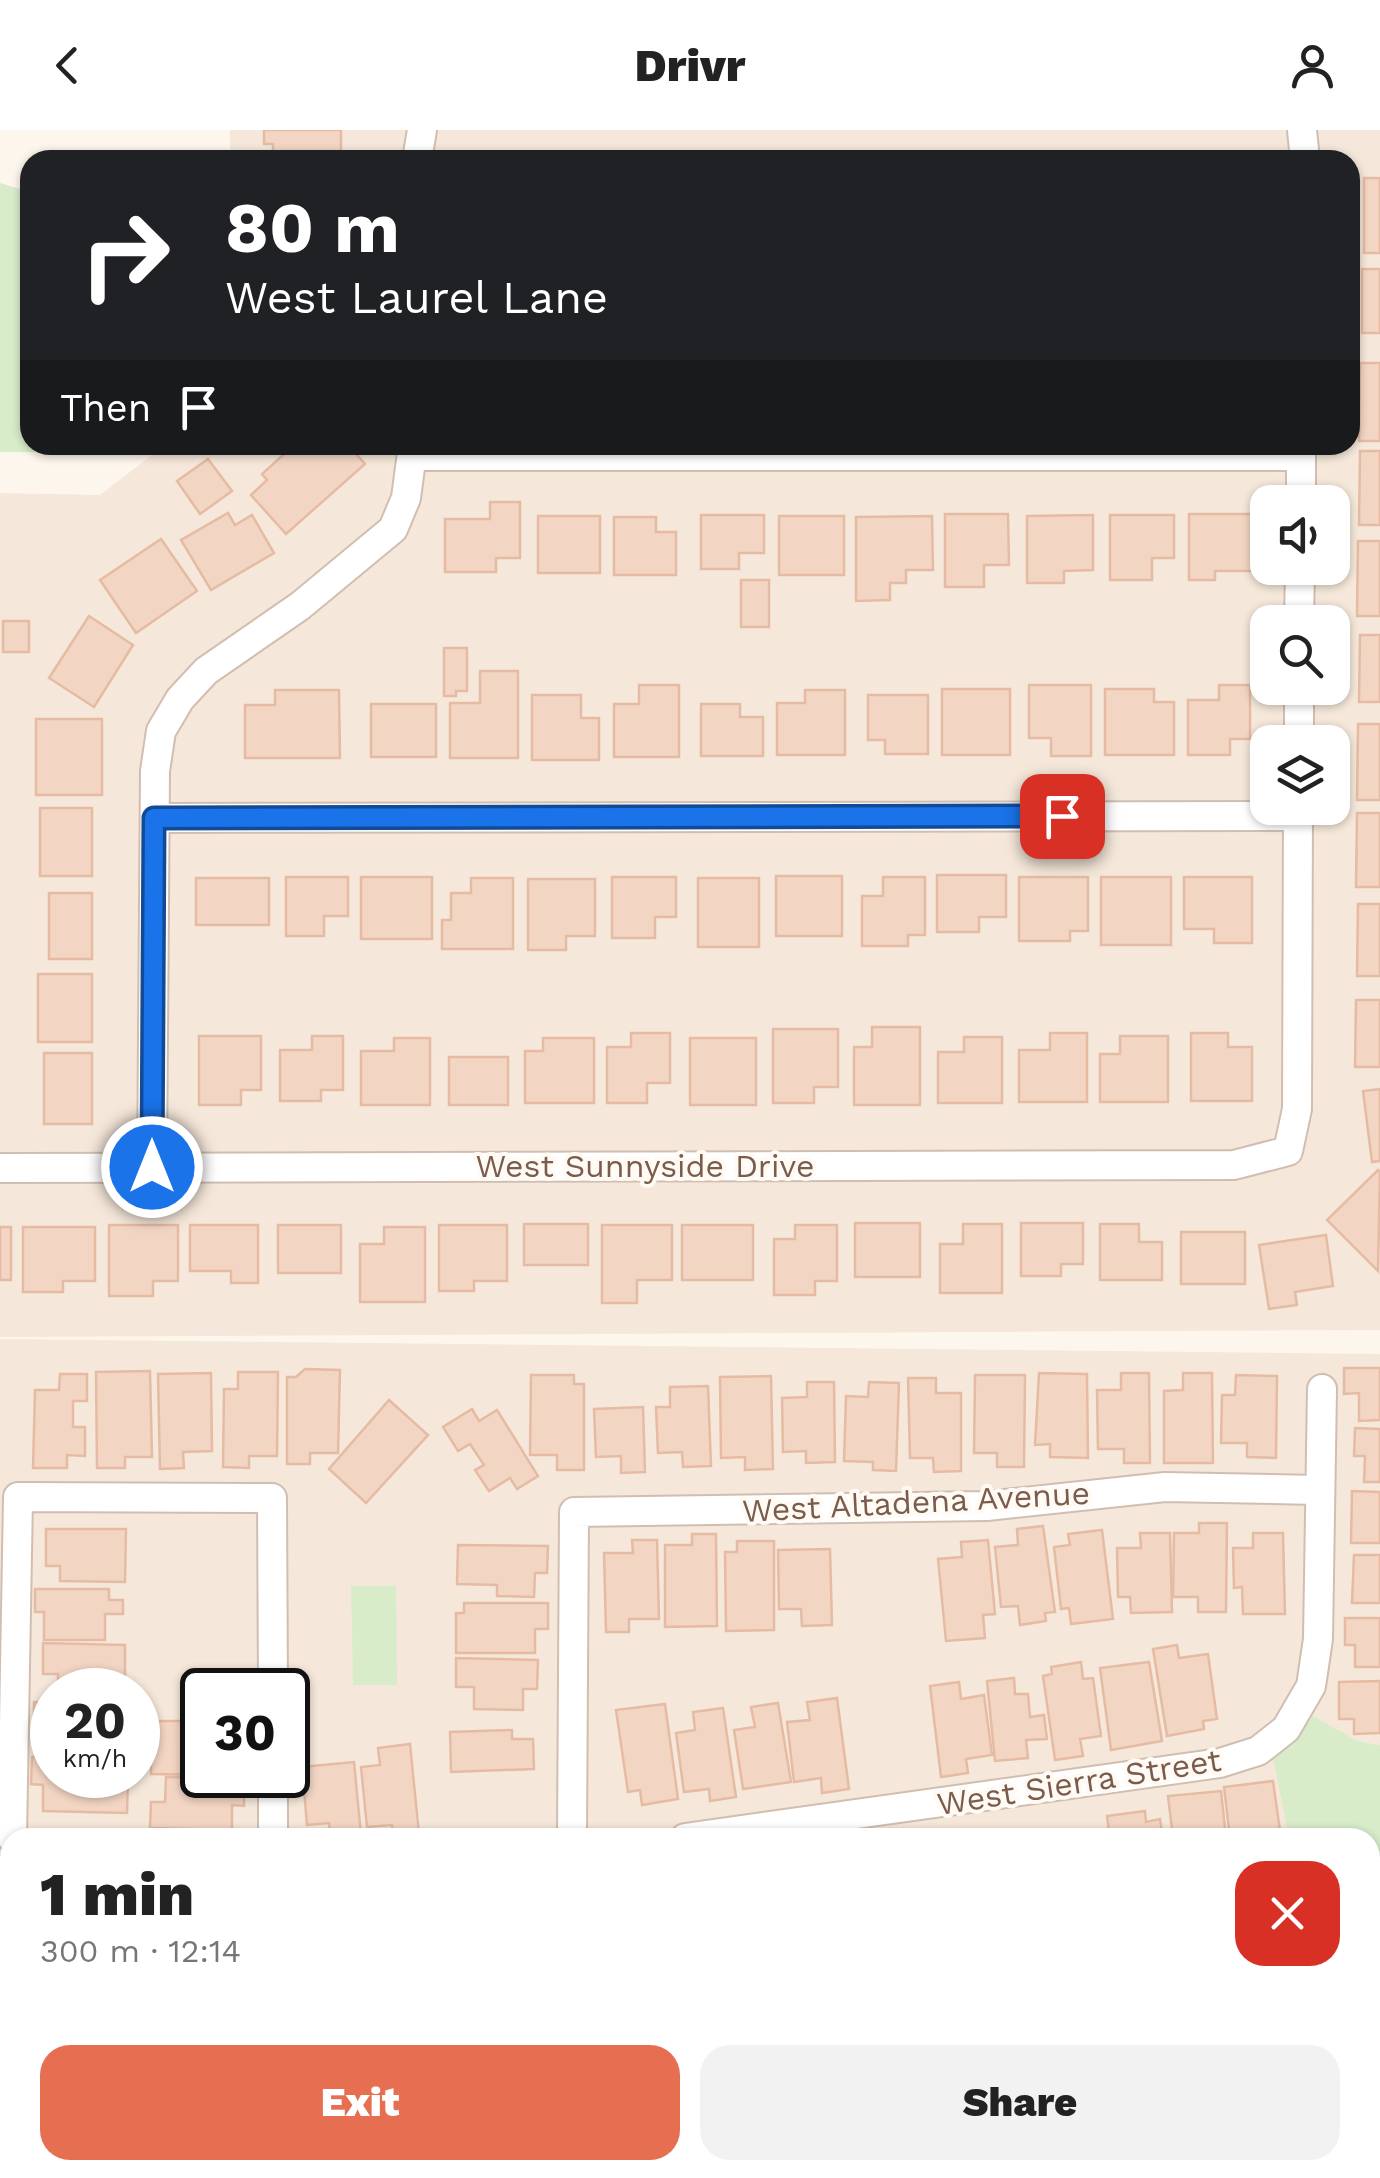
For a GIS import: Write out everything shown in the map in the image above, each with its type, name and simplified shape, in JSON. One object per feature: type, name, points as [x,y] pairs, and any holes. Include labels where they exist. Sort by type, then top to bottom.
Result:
[{"type":"street","points":[[152,1167],[155,771],[162,731],[180,699],[206,671],[300,606],[393,529],[406,498],[412,455]]},
{"type":"street","points":[[1300,485],[1301,455]]},
{"type":"street","points":[[154,818],[1250,812]]},
{"type":"street","name":"West Sunnyside Drive","points":[[0,1168],[1234,1165],[1288,1152],[1297,1109],[1298,825]]},
{"type":"street","points":[[1318,1490],[1322,1389]]},
{"type":"street","name":"West Altadena Avenue","points":[[572,1828],[574,1512],[929,1508],[1070,1499],[1165,1487],[1318,1490]]},
{"type":"street","name":"West Sierra Street","points":[[756,1828],[1220,1763],[1258,1751],[1286,1729],[1311,1686],[1318,1640],[1318,1490]]},
{"type":"street","points":[[12,1828],[18,1497],[272,1498],[273,1668]]},
{"type":"street","points":[[273,1798],[274,1828]]},
{"type":"shaded area","points":[[230,130],[1380,130],[1380,1330],[0,1337],[0,493],[100,495],[152,455],[1360,455],[1360,150],[230,150]]},
{"type":"shaded area","points":[[0,1339],[1380,1354],[1380,1745],[1358,1741],[1313,1716],[1274,1758],[1287,1828],[0,1828]]},
{"type":"green space","points":[[0,183],[20,189],[20,452],[0,452]]},
{"type":"green space","points":[[351,1586],[396,1586],[397,1685],[353,1685]]},
{"type":"green space","points":[[1313,1716],[1358,1741],[1380,1745],[1380,1828],[1287,1828],[1273,1758],[1289,1746]]},
{"type":"building","points":[[264,130],[341,130],[341,150],[273,150],[273,144],[264,144]]},
{"type":"building","points":[[1364,178],[1380,178],[1380,253],[1364,253]]},
{"type":"building","points":[[1362,269],[1380,269],[1380,333],[1362,333]]},
{"type":"building","points":[[1360,363],[1380,363],[1380,441],[1360,441]]},
{"type":"building","points":[[1360,451],[1380,451],[1380,525],[1359,525]]},
{"type":"building","points":[[283,455],[357,455],[365,464],[286,534],[251,495],[267,480],[262,474]]},
{"type":"building","points":[[208,459],[232,491],[200,514],[177,481]]},
{"type":"building","points":[[490,502],[520,502],[520,558],[496,558],[496,572],[445,572],[445,519],[490,519]]},
{"type":"building","points":[[228,513],[235,525],[252,515],[274,553],[211,590],[181,540]]},
{"type":"building","points":[[945,514],[1008,514],[1009,565],[984,565],[984,587],[945,587]]},
{"type":"building","points":[[1189,514],[1250,514],[1250,571],[1215,571],[1215,580],[1189,580]]},
{"type":"building","points":[[701,515],[764,515],[764,553],[739,553],[739,569],[701,569]]},
{"type":"building","points":[[1093,515],[1093,570],[1064,571],[1064,583],[1027,583],[1027,516]]},
{"type":"building","points":[[1110,515],[1174,515],[1174,558],[1152,558],[1152,580],[1110,580]]},
{"type":"building","points":[[538,516],[600,516],[600,573],[538,573]]},
{"type":"building","points":[[779,516],[844,516],[844,575],[779,575]]},
{"type":"building","points":[[932,516],[933,570],[906,570],[906,583],[890,583],[890,600],[856,601],[856,517]]},
{"type":"building","points":[[614,517],[656,517],[656,532],[676,532],[676,575],[614,575]]},
{"type":"building","points":[[161,539],[197,591],[136,633],[100,580]]},
{"type":"building","points":[[1358,541],[1380,541],[1380,616],[1357,616]]},
{"type":"building","points":[[741,580],[769,580],[769,627],[741,627]]},
{"type":"building","points":[[89,616],[133,645],[94,707],[49,678]]},
{"type":"building","points":[[3,621],[29,621],[29,652],[3,652]]},
{"type":"building","points":[[1360,635],[1380,635],[1380,702],[1359,702]]},
{"type":"building","points":[[444,648],[467,648],[467,691],[456,691],[456,696],[444,696]]},
{"type":"building","points":[[480,671],[518,671],[518,758],[450,758],[450,703],[480,703]]},
{"type":"building","points":[[639,685],[679,685],[679,757],[614,757],[614,704],[639,704]]},
{"type":"building","points":[[1029,685],[1091,685],[1091,756],[1051,756],[1051,738],[1029,738]]},
{"type":"building","points":[[1219,685],[1250,685],[1250,739],[1230,739],[1230,755],[1188,755],[1188,700],[1219,700]]},
{"type":"building","points":[[942,689],[1010,689],[1010,755],[942,755]]},
{"type":"building","points":[[1105,689],[1154,689],[1154,702],[1174,702],[1174,755],[1105,755]]},
{"type":"building","points":[[275,690],[339,690],[340,758],[245,758],[245,705],[275,705]]},
{"type":"building","points":[[805,690],[845,690],[845,755],[777,755],[777,703],[805,703]]},
{"type":"building","points":[[532,695],[581,695],[581,718],[599,718],[599,760],[532,760]]},
{"type":"building","points":[[868,695],[928,695],[928,754],[885,754],[885,740],[868,740]]},
{"type":"building","points":[[371,704],[436,704],[436,757],[371,757]]},
{"type":"building","points":[[701,704],[740,704],[740,717],[763,717],[763,756],[701,756]]},
{"type":"building","points":[[36,719],[102,719],[102,795],[36,795]]},
{"type":"building","points":[[1358,724],[1380,724],[1380,800],[1357,800]]},
{"type":"building","points":[[40,808],[92,808],[92,876],[40,876]]},
{"type":"building","points":[[1357,813],[1380,813],[1380,887],[1356,887]]},
{"type":"building","points":[[937,875],[1006,875],[1006,917],[979,917],[979,932],[937,932]]},
{"type":"building","points":[[776,876],[842,876],[842,936],[776,936]]},
{"type":"building","points":[[286,877],[348,877],[348,916],[324,916],[324,936],[286,936]]},
{"type":"building","points":[[361,877],[432,877],[432,939],[361,939]]},
{"type":"building","points":[[612,877],[676,877],[676,917],[655,917],[655,938],[612,938]]},
{"type":"building","points":[[883,877],[925,877],[925,935],[908,935],[908,946],[862,946],[862,896],[883,896]]},
{"type":"building","points":[[1019,877],[1088,877],[1088,931],[1070,931],[1070,941],[1019,941]]},
{"type":"building","points":[[1101,877],[1171,877],[1171,945],[1101,945]]},
{"type":"building","points":[[1184,877],[1252,877],[1252,943],[1214,943],[1214,929],[1184,929]]},
{"type":"building","points":[[196,878],[269,878],[269,925],[196,925]]},
{"type":"building","points":[[471,878],[513,878],[513,949],[442,949],[442,920],[451,920],[451,893],[471,893]]},
{"type":"building","points":[[698,878],[759,878],[759,947],[698,947]]},
{"type":"building","points":[[528,879],[595,879],[595,936],[566,936],[566,950],[528,950]]},
{"type":"building","points":[[49,893],[92,893],[92,959],[49,959]]},
{"type":"building","points":[[1358,904],[1380,904],[1380,976],[1357,976]]},
{"type":"building","points":[[38,974],[92,974],[92,1042],[38,1042]]},
{"type":"building","points":[[1356,1000],[1380,1000],[1380,1067],[1355,1067]]},
{"type":"building","points":[[872,1027],[920,1027],[920,1105],[854,1105],[854,1047],[872,1047]]},
{"type":"building","points":[[773,1029],[838,1029],[838,1087],[814,1087],[814,1103],[773,1103]]},
{"type":"building","points":[[631,1033],[670,1033],[670,1083],[647,1083],[647,1103],[607,1103],[607,1047],[631,1047]]},
{"type":"building","points":[[1050,1033],[1087,1033],[1087,1102],[1019,1102],[1019,1050],[1050,1050]]},
{"type":"building","points":[[1191,1033],[1228,1033],[1228,1047],[1252,1047],[1252,1101],[1191,1101]]},
{"type":"building","points":[[199,1036],[261,1036],[261,1090],[241,1090],[241,1105],[199,1105]]},
{"type":"building","points":[[312,1036],[343,1036],[343,1090],[321,1090],[321,1101],[280,1101],[280,1050],[312,1050]]},
{"type":"building","points":[[1120,1036],[1168,1036],[1168,1102],[1100,1102],[1100,1054],[1120,1054]]},
{"type":"building","points":[[964,1037],[1002,1037],[1002,1103],[938,1103],[938,1052],[964,1052]]},
{"type":"building","points":[[394,1038],[430,1038],[430,1105],[361,1105],[361,1051],[394,1051]]},
{"type":"building","points":[[543,1038],[594,1038],[594,1103],[525,1103],[525,1051],[543,1051]]},
{"type":"building","points":[[690,1038],[756,1038],[756,1105],[690,1105]]},
{"type":"building","points":[[44,1053],[92,1053],[92,1124],[44,1124]]},
{"type":"building","points":[[449,1057],[508,1057],[508,1105],[449,1105]]},
{"type":"building","points":[[1380,1089],[1380,1161],[1372,1162],[1363,1091]]},
{"type":"building","points":[[1380,1172],[1378,1271],[1327,1220]]},
{"type":"building","points":[[855,1223],[920,1223],[920,1277],[855,1277]]},
{"type":"building","points":[[1021,1223],[1083,1223],[1083,1264],[1061,1264],[1061,1276],[1021,1276]]},
{"type":"building","points":[[524,1224],[588,1224],[588,1265],[524,1265]]},
{"type":"building","points":[[963,1224],[1002,1224],[1002,1293],[940,1293],[940,1244],[963,1244]]},
{"type":"building","points":[[1100,1224],[1139,1224],[1139,1242],[1162,1242],[1162,1280],[1100,1280]]},
{"type":"building","points":[[109,1225],[178,1225],[178,1281],[153,1281],[153,1296],[109,1296]]},
{"type":"building","points":[[190,1225],[258,1225],[258,1283],[231,1283],[231,1271],[190,1271]]},
{"type":"building","points":[[278,1225],[341,1225],[341,1273],[278,1273]]},
{"type":"building","points":[[439,1225],[507,1225],[507,1281],[474,1281],[474,1291],[439,1291]]},
{"type":"building","points":[[602,1225],[672,1225],[672,1280],[637,1280],[637,1303],[602,1303]]},
{"type":"building","points":[[682,1225],[753,1225],[753,1280],[682,1280]]},
{"type":"building","points":[[795,1225],[837,1225],[837,1281],[815,1281],[815,1295],[774,1295],[774,1239],[795,1239]]},
{"type":"building","points":[[0,1227],[11,1227],[11,1280],[0,1280]]},
{"type":"building","points":[[23,1227],[95,1227],[95,1281],[63,1281],[63,1292],[23,1292]]},
{"type":"building","points":[[384,1227],[425,1227],[425,1302],[360,1302],[360,1244],[384,1244]]},
{"type":"building","points":[[1181,1232],[1245,1232],[1245,1284],[1181,1284]]},
{"type":"building","points":[[1326,1235],[1333,1286],[1295,1292],[1297,1305],[1269,1309],[1259,1245]]},
{"type":"building","points":[[1344,1368],[1380,1368],[1380,1420],[1359,1421],[1359,1393],[1344,1394]]},
{"type":"building","points":[[305,1369],[340,1370],[338,1453],[310,1453],[310,1464],[287,1464],[287,1377],[296,1377]]},
{"type":"building","points":[[150,1371],[152,1457],[125,1457],[125,1468],[97,1468],[96,1372]]},
{"type":"building","points":[[238,1372],[278,1372],[277,1456],[249,1456],[249,1468],[223,1467],[224,1389],[238,1389]]},
{"type":"building","points":[[211,1373],[212,1451],[183,1452],[184,1468],[160,1469],[158,1374]]},
{"type":"building","points":[[1039,1373],[1087,1374],[1088,1458],[1050,1457],[1050,1444],[1035,1445]]},
{"type":"building","points":[[1121,1373],[1149,1373],[1150,1463],[1124,1463],[1124,1449],[1098,1449],[1097,1390],[1121,1390]]},
{"type":"building","points":[[1183,1373],[1212,1373],[1213,1463],[1164,1463],[1164,1391],[1183,1390]]},
{"type":"building","points":[[60,1374],[87,1374],[87,1401],[73,1401],[73,1427],[85,1427],[85,1456],[67,1455],[67,1468],[33,1468],[35,1390],[59,1390]]},
{"type":"building","points":[[531,1375],[574,1375],[574,1384],[584,1384],[584,1470],[557,1470],[557,1455],[530,1455]]},
{"type":"building","points":[[975,1375],[1025,1375],[1024,1467],[997,1467],[997,1453],[974,1453]]},
{"type":"building","points":[[1236,1375],[1277,1376],[1276,1458],[1247,1457],[1247,1443],[1221,1443],[1222,1395],[1235,1395]]},
{"type":"building","points":[[771,1376],[773,1469],[745,1470],[745,1457],[721,1458],[720,1377]]},
{"type":"building","points":[[908,1378],[936,1378],[936,1393],[961,1393],[961,1471],[934,1472],[933,1458],[910,1458]]},
{"type":"building","points":[[807,1382],[834,1382],[835,1462],[806,1463],[806,1451],[783,1452],[782,1398],[807,1397]]},
{"type":"building","points":[[869,1382],[899,1383],[896,1471],[873,1470],[873,1462],[844,1461],[846,1396],[868,1397]]},
{"type":"building","points":[[708,1386],[711,1466],[683,1467],[682,1452],[658,1453],[656,1407],[670,1407],[670,1387]]},
{"type":"building","points":[[389,1400],[428,1435],[366,1503],[329,1469]]},
{"type":"building","points":[[643,1407],[645,1472],[621,1473],[621,1456],[596,1457],[594,1409]]},
{"type":"building","points":[[472,1409],[479,1421],[497,1410],[538,1476],[517,1489],[510,1478],[489,1491],[475,1470],[484,1465],[470,1444],[458,1451],[443,1427]]},
{"type":"building","points":[[1355,1428],[1380,1429],[1380,1482],[1364,1482],[1365,1456],[1354,1456]]},
{"type":"building","points":[[1352,1491],[1380,1492],[1380,1543],[1351,1543]]},
{"type":"building","points":[[1199,1523],[1227,1523],[1226,1612],[1198,1612],[1198,1597],[1173,1597],[1174,1533],[1199,1533]]},
{"type":"building","points":[[1043,1526],[1055,1612],[1045,1613],[1046,1621],[1020,1625],[1018,1606],[1001,1607],[995,1547],[1018,1545],[1017,1529]]},
{"type":"building","points":[[46,1529],[126,1529],[125,1582],[60,1581],[60,1566],[46,1566]]},
{"type":"building","points":[[1102,1530],[1113,1619],[1071,1624],[1069,1608],[1061,1609],[1054,1547],[1070,1545],[1068,1534]]},
{"type":"building","points":[[1140,1533],[1170,1533],[1172,1612],[1131,1613],[1130,1597],[1118,1597],[1117,1548],[1141,1548]]},
{"type":"building","points":[[1253,1533],[1283,1533],[1285,1614],[1243,1614],[1242,1587],[1234,1588],[1233,1548],[1253,1548]]},
{"type":"building","points":[[692,1534],[716,1534],[717,1626],[665,1627],[665,1545],[692,1545]]},
{"type":"building","points":[[632,1540],[657,1540],[659,1619],[629,1619],[629,1632],[606,1632],[604,1553],[633,1553]]},
{"type":"building","points":[[988,1540],[995,1614],[983,1615],[985,1638],[946,1641],[938,1559],[962,1557],[961,1542]]},
{"type":"building","points":[[737,1541],[774,1541],[774,1630],[726,1631],[725,1552],[737,1552]]},
{"type":"building","points":[[458,1545],[548,1546],[547,1573],[535,1573],[534,1597],[497,1596],[497,1585],[457,1584]]},
{"type":"building","points":[[830,1549],[832,1625],[802,1626],[801,1609],[779,1609],[778,1550]]},
{"type":"building","points":[[1354,1555],[1380,1555],[1380,1603],[1352,1603]]},
{"type":"building","points":[[35,1589],[109,1589],[109,1600],[123,1600],[123,1614],[105,1614],[105,1640],[44,1640],[44,1612],[35,1612]]},
{"type":"building","points":[[464,1603],[548,1603],[548,1629],[535,1629],[535,1653],[456,1653],[456,1613],[464,1613]]},
{"type":"building","points":[[1345,1618],[1380,1618],[1380,1667],[1355,1667],[1355,1645],[1345,1645]]},
{"type":"building","points":[[43,1643],[125,1645],[125,1668],[43,1668]]},
{"type":"building","points":[[1177,1645],[1179,1658],[1208,1654],[1217,1719],[1203,1721],[1204,1729],[1167,1736],[1153,1649]]},
{"type":"building","points":[[456,1658],[538,1660],[537,1689],[523,1689],[523,1710],[474,1709],[474,1687],[456,1687]]},
{"type":"building","points":[[1081,1662],[1083,1679],[1093,1678],[1101,1736],[1080,1739],[1083,1756],[1055,1760],[1043,1676],[1052,1674],[1051,1667]]},
{"type":"building","points":[[1149,1662],[1162,1741],[1111,1750],[1100,1668]]},
{"type":"building","points":[[1014,1678],[1015,1694],[1028,1694],[1030,1717],[1044,1715],[1047,1739],[1026,1740],[1028,1758],[995,1761],[987,1681]]},
{"type":"building","points":[[1380,1681],[1380,1733],[1354,1734],[1354,1719],[1339,1719],[1339,1682]]},
{"type":"building","points":[[959,1682],[961,1699],[984,1695],[992,1755],[966,1759],[968,1773],[941,1777],[930,1686]]},
{"type":"building","points":[[837,1698],[849,1789],[822,1793],[821,1778],[794,1782],[787,1722],[810,1720],[807,1702]]},
{"type":"building","points":[[778,1703],[791,1782],[743,1789],[734,1730],[755,1727],[751,1707]]},
{"type":"building","points":[[665,1704],[678,1799],[642,1805],[640,1790],[628,1792],[616,1710]]},
{"type":"building","points":[[723,1708],[736,1797],[710,1801],[709,1789],[684,1792],[676,1733],[695,1730],[693,1712]]},
{"type":"building","points":[[160,1721],[180,1721],[180,1775],[160,1774]]},
{"type":"building","points":[[512,1730],[512,1739],[533,1739],[534,1769],[451,1772],[450,1732]]},
{"type":"building","points":[[410,1744],[418,1828],[367,1827],[361,1767],[380,1765],[378,1748]]},
{"type":"building","points":[[354,1762],[360,1828],[330,1828],[329,1823],[307,1825],[305,1798],[310,1798],[310,1766]]},
{"type":"building","points":[[166,1777],[180,1777],[180,1798],[244,1798],[244,1806],[232,1805],[232,1828],[150,1828],[151,1802],[165,1802]]},
{"type":"building","points":[[1273,1781],[1280,1828],[1229,1828],[1224,1787]]},
{"type":"building","points":[[1221,1791],[1225,1828],[1172,1828],[1168,1796]]},
{"type":"building","points":[[43,1798],[127,1798],[127,1813],[43,1811]]},
{"type":"building","points":[[1145,1811],[1146,1822],[1160,1819],[1161,1828],[1109,1828],[1107,1816]]},
{"type":"route","points":[[152,1167],[154,818],[1062,816]]}]
